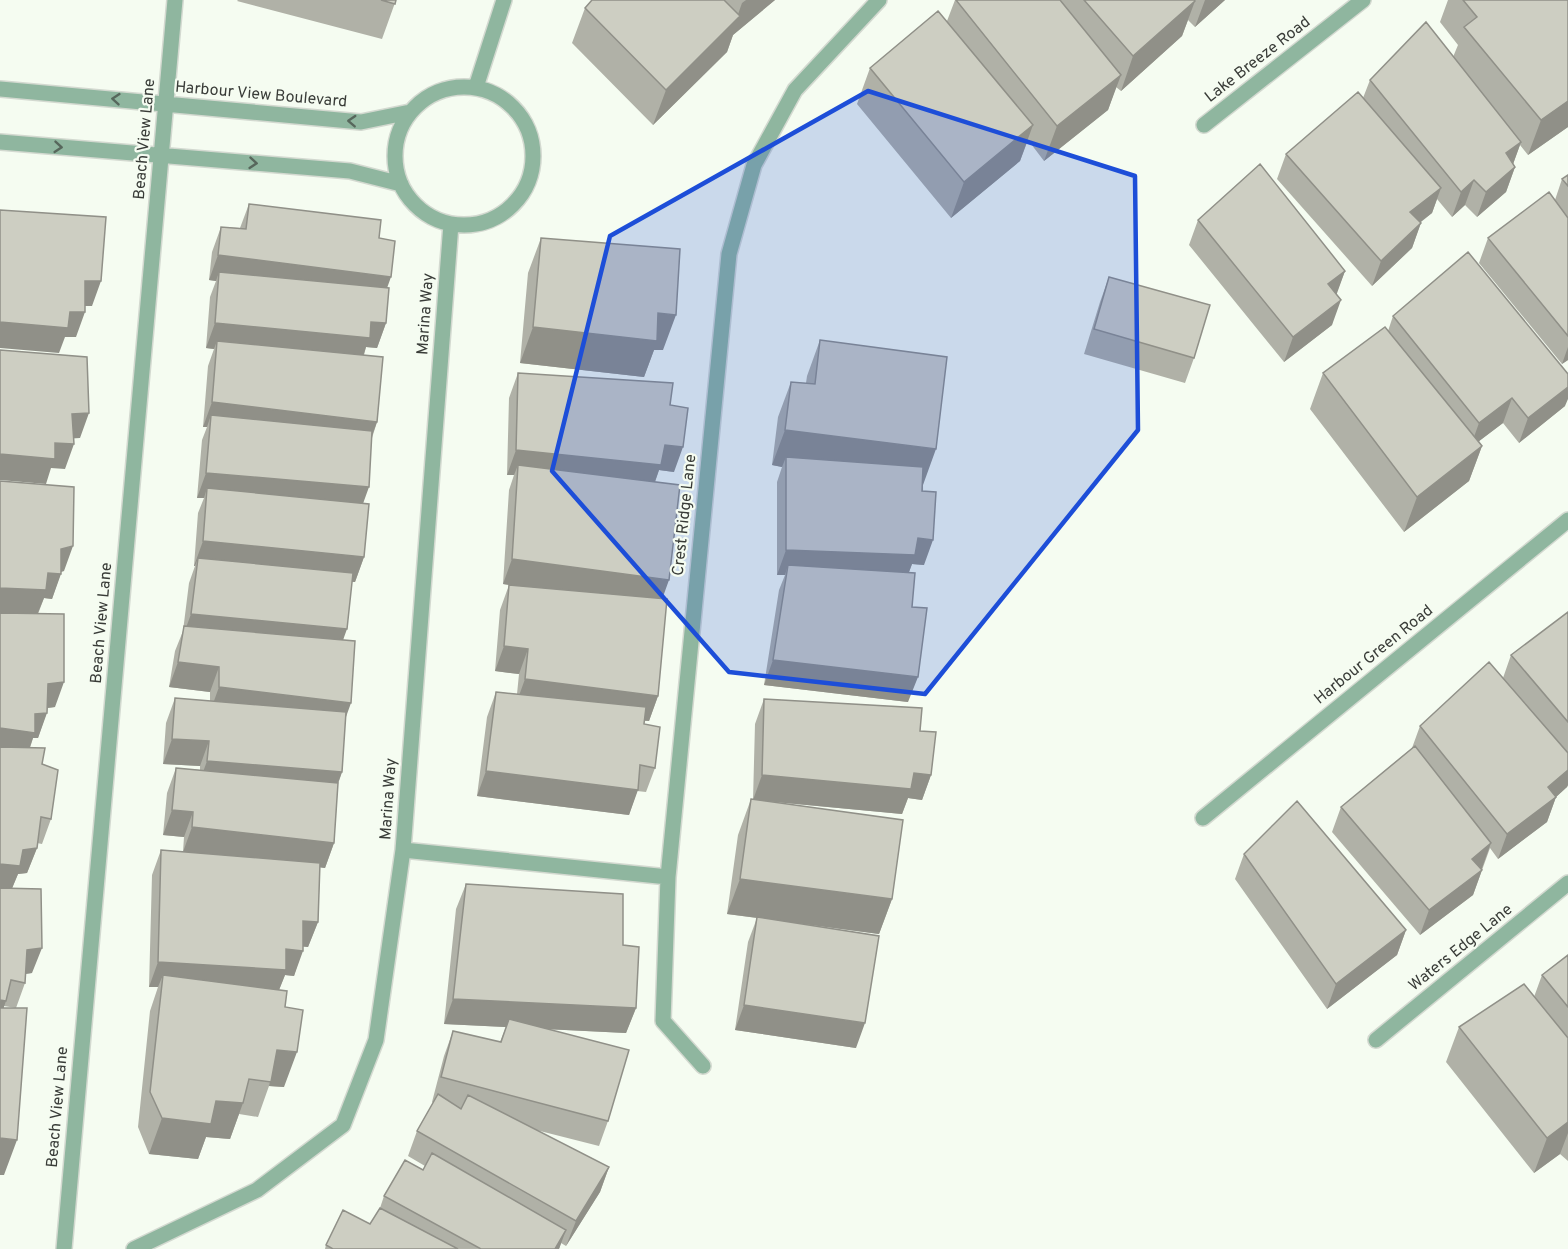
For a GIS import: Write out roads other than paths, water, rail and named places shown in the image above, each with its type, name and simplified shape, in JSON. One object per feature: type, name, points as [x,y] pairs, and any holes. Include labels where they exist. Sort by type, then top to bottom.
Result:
[{"type":"street","name":"Beach View Lane","points":[[63,1249],[175,0]]},
{"type":"street","points":[[476,87],[504,0]]},
{"type":"street","name":"Crest Ridge Lane","points":[[704,1066],[663,1021],[668,877],[729,254],[754,165],[795,90],[879,0]]},
{"type":"street","name":"Lake Breeze Road","points":[[1204,125],[1363,0]]},
{"type":"street","points":[[452,87],[476,87],[492,92],[512,106],[529,133],[533,157],[529,179],[518,200],[499,216],[475,224],[451,224],[434,218],[414,204],[401,184],[394,156],[398,133],[410,112],[430,95],[452,87]]},
{"type":"street","name":"Harbour View Boulevard","points":[[0,89],[360,122],[410,112]]},
{"type":"street","points":[[0,142],[350,171],[401,184]]},
{"type":"street","name":"Marina Way","points":[[134,1249],[256,1190],[343,1125],[376,1040],[403,850],[451,224]]},
{"type":"street","name":"Harbour Green Road","points":[[1203,818],[1568,520]]},
{"type":"street","points":[[403,850],[668,877]]},
{"type":"street","name":"Waters Edge Lane","points":[[1376,1040],[1568,883]]}]
